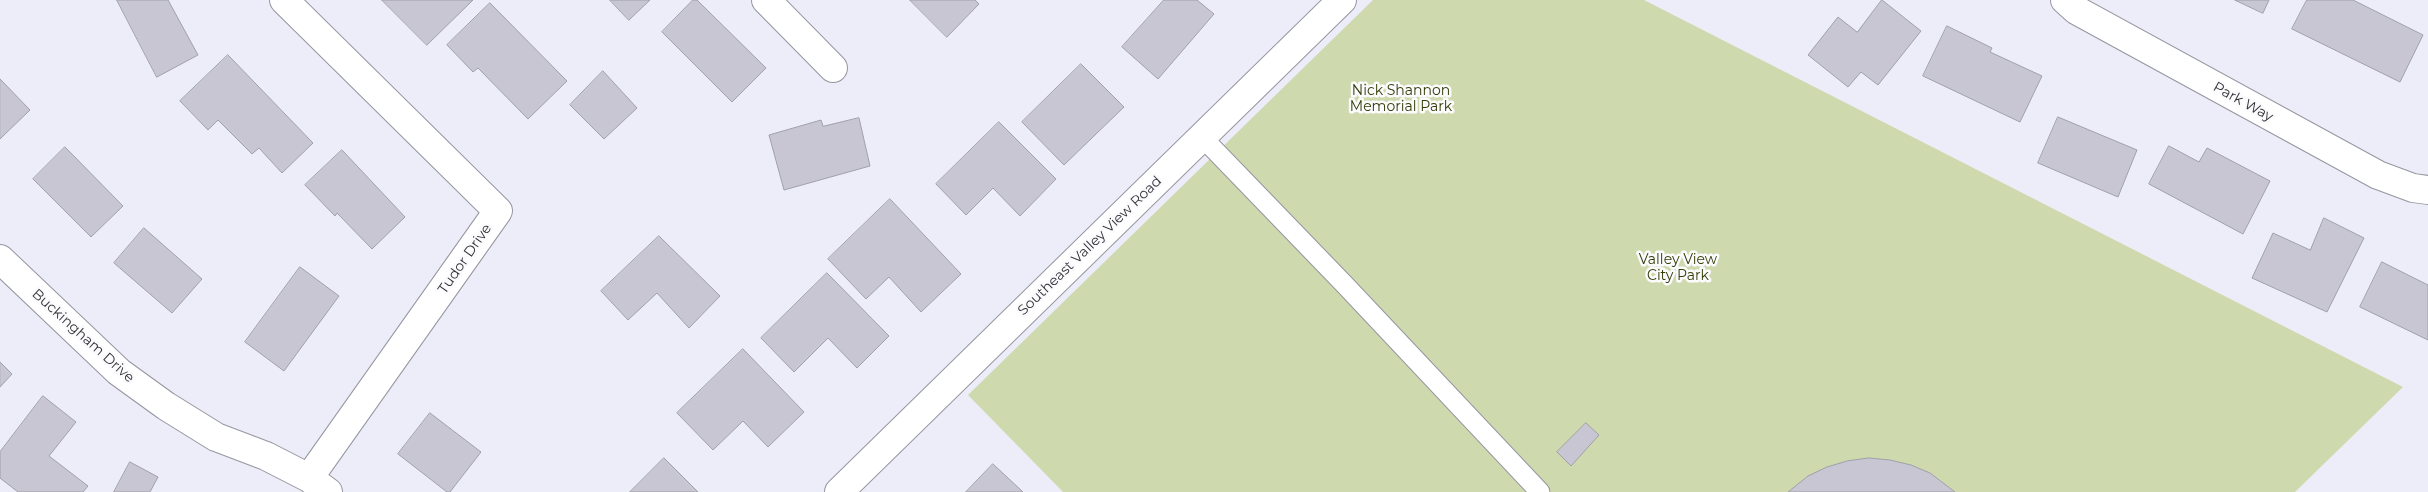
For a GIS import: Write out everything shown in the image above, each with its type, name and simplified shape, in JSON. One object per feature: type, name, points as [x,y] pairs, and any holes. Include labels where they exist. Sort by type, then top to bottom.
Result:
[{"type":"street","name":"Tudor Drive","points":[[284,0],[498,211],[319,485]]},
{"type":"street","points":[[766,0],[833,68]]},
{"type":"street","name":"Southeast Valley View Road","points":[[844,490],[1342,0]]},
{"type":"street","name":"Park Way","points":[[2066,0],[2076,10],[2378,175],[2413,188],[2428,190]]},
{"type":"street","name":"Buckingham Drive","points":[[0,259],[119,372],[166,406],[216,437],[266,456],[319,485]]},
{"type":"lane","points":[[1202,137],[1346,285],[1540,492]]},
{"type":"green space","name":"Valley View City Park","points":[[1373,0],[1644,0],[2403,387],[2295,492],[1063,492],[968,395]]},
{"type":"building","points":[[117,0],[168,0],[198,55],[157,77]]},
{"type":"building","points":[[382,0],[473,0],[427,45]]},
{"type":"building","points":[[610,0],[650,0],[629,20]]},
{"type":"building","points":[[693,0],[697,0],[766,68],[732,102],[662,32]]},
{"type":"building","points":[[910,0],[975,0],[979,4],[947,37]]},
{"type":"building","points":[[1164,0],[1197,0],[1214,14],[1158,79],[1122,47]]},
{"type":"building","points":[[1882,0],[1921,31],[1878,85],[1861,72],[1848,87],[1808,55],[1838,17],[1857,32]]},
{"type":"building","points":[[2235,0],[2269,0],[2263,13]]},
{"type":"building","points":[[2307,0],[2353,0],[2423,35],[2400,82],[2292,29]]},
{"type":"building","points":[[490,3],[567,81],[528,119],[478,68],[473,72],[447,45]]},
{"type":"building","points":[[1947,26],[1992,48],[1990,52],[2042,76],[2020,122],[1923,76]]},
{"type":"building","points":[[228,55],[313,143],[282,173],[259,148],[252,154],[218,120],[208,130],[180,101]]},
{"type":"building","points":[[1081,64],[1124,107],[1064,165],[1022,122]]},
{"type":"building","points":[[603,71],[637,108],[604,139],[570,105]]},
{"type":"building","points":[[0,79],[30,110],[0,139]]},
{"type":"building","points":[[2058,117],[2137,150],[2118,197],[2038,163]]},
{"type":"building","points":[[859,118],[870,166],[784,190],[769,135],[821,120],[823,126]]},
{"type":"building","points":[[999,122],[1056,179],[1020,216],[993,188],[966,215],[936,184]]},
{"type":"building","points":[[2169,146],[2199,162],[2207,148],[2270,181],[2243,234],[2149,184]]},
{"type":"building","points":[[65,147],[123,206],[91,237],[33,179]]},
{"type":"building","points":[[342,150],[405,217],[372,249],[337,213],[335,216],[305,185]]},
{"type":"building","points":[[890,199],[961,274],[921,312],[889,277],[866,299],[828,259]]},
{"type":"building","points":[[2324,218],[2364,238],[2327,312],[2252,278],[2273,233],[2310,250]]},
{"type":"building","points":[[144,228],[202,279],[172,313],[114,263]]},
{"type":"building","points":[[659,236],[720,296],[689,328],[657,293],[628,320],[601,291]]},
{"type":"building","points":[[2382,262],[2428,285],[2428,340],[2360,307]]},
{"type":"building","points":[[300,267],[339,296],[284,371],[245,342]]},
{"type":"building","points":[[827,273],[889,336],[857,368],[828,338],[794,372],[761,338]]},
{"type":"building","points":[[743,349],[804,412],[768,447],[743,421],[713,450],[677,413]]},
{"type":"building","points":[[0,362],[12,374],[0,387]]},
{"type":"building","points":[[43,396],[76,422],[49,456],[88,486],[83,492],[18,492],[0,478],[0,452]]},
{"type":"building","points":[[430,413],[481,452],[450,492],[447,492],[398,454]]},
{"type":"building","points":[[1586,423],[1599,435],[1571,466],[1557,452]]},
{"type":"building","points":[[664,458],[698,492],[630,492]]},
{"type":"building","points":[[1869,458],[1911,465],[1930,473],[1955,492],[1788,492],[1808,476],[1827,467],[1847,461]]},
{"type":"building","points":[[130,462],[158,477],[150,492],[114,492]]},
{"type":"building","points":[[993,464],[1023,492],[966,492]]},
{"type":"park label","name":"Nick Shannon Memorial Park","points":[[1401,99]]}]
